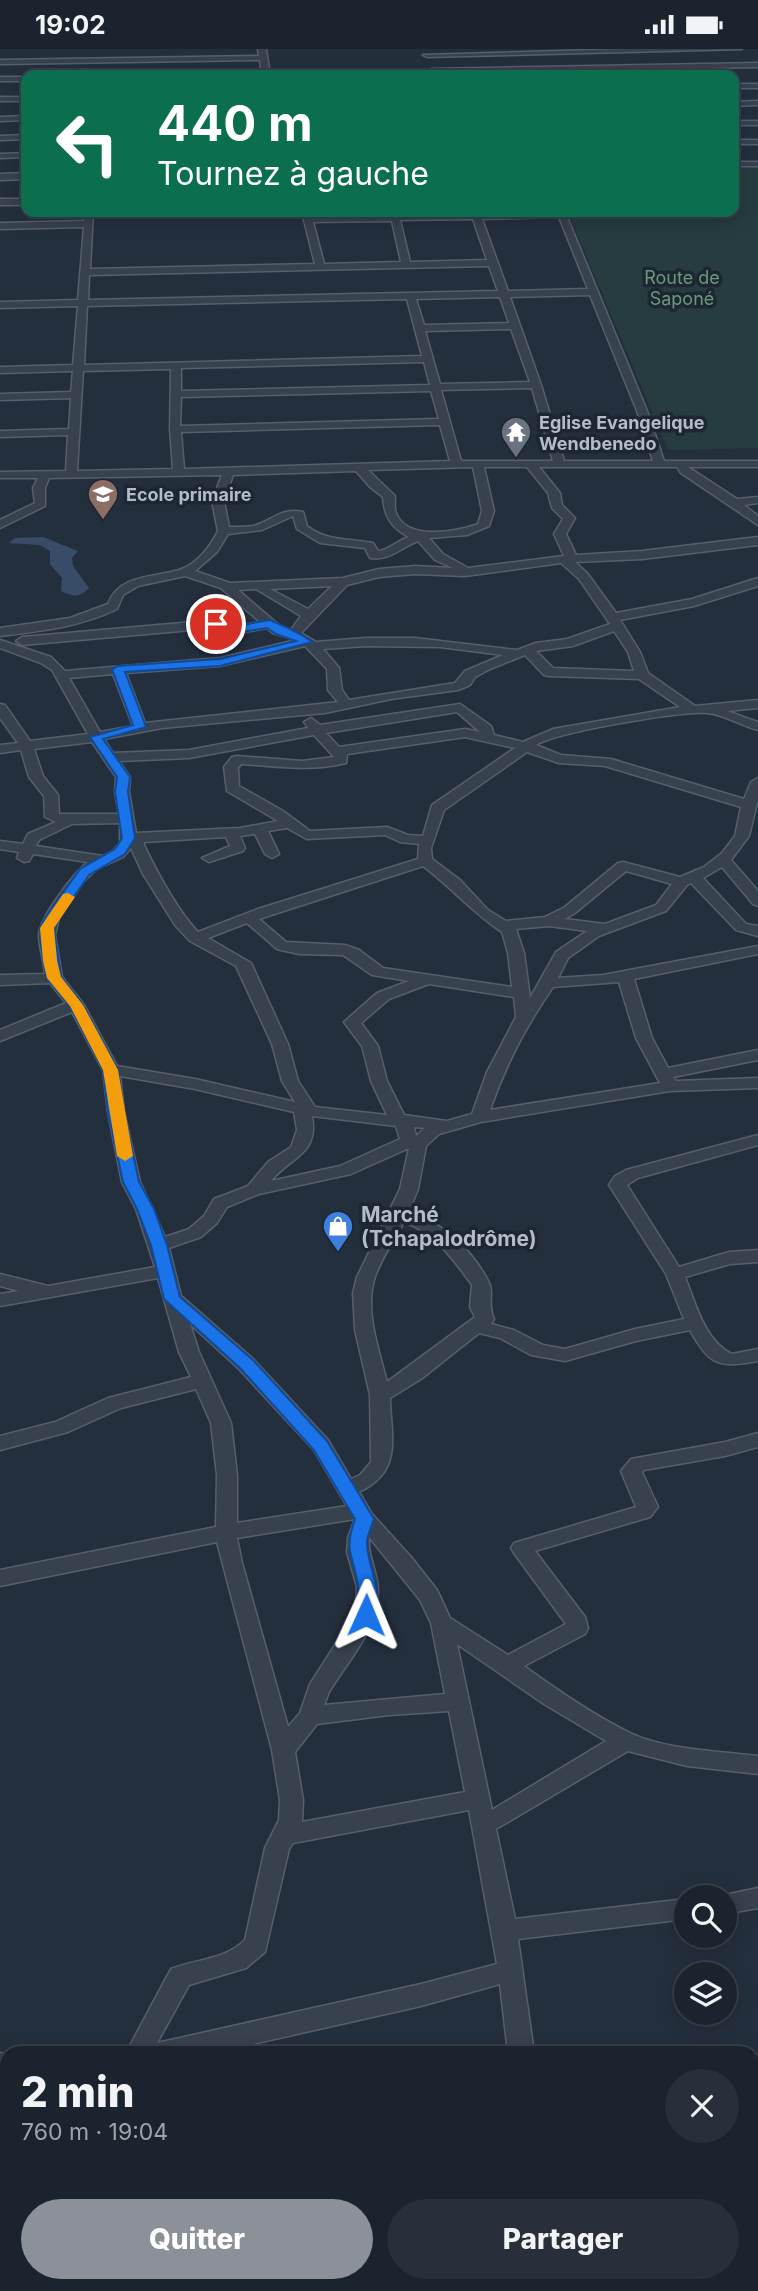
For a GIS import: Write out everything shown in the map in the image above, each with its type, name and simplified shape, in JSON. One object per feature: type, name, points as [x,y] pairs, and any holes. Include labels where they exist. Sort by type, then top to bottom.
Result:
[{"type":"street","points":[[430,70],[426,52],[738,49],[753,65],[758,77]]},
{"type":"street","points":[[594,50],[604,70]]},
{"type":"street","points":[[0,62],[99,64],[263,53]]},
{"type":"street","points":[[630,70],[753,65]]},
{"type":"street","points":[[0,79],[21,79]]},
{"type":"street","points":[[739,86],[758,86]]},
{"type":"street","points":[[0,99],[21,99]]},
{"type":"street","points":[[739,104],[758,103]]},
{"type":"street","points":[[0,119],[21,118]]},
{"type":"street","points":[[739,123],[758,123]]},
{"type":"street","points":[[0,138],[21,137]]},
{"type":"street","points":[[739,142],[758,142]]},
{"type":"street","points":[[0,156],[21,155]]},
{"type":"street","points":[[739,164],[758,163]]},
{"type":"street","points":[[0,177],[21,176]]},
{"type":"street","points":[[0,202],[21,202]]},
{"type":"street","points":[[71,474],[89,217]]},
{"type":"street","points":[[307,217],[320,267]]},
{"type":"street","points":[[395,217],[406,265]]},
{"type":"street","points":[[477,217],[536,385],[559,463]]},
{"type":"street","points":[[563,217],[642,411],[659,462]]},
{"type":"street","points":[[1,229],[88,224]]},
{"type":"street","points":[[0,306],[83,304],[266,284],[320,267],[494,263]]},
{"type":"street","points":[[84,272],[411,296],[592,292]]},
{"type":"street","points":[[411,296],[456,464]]},
{"type":"street","points":[[420,328],[516,326]]},
{"type":"street","points":[[0,370],[428,359]]},
{"type":"street","points":[[176,365],[175,429],[179,473]]},
{"type":"street","points":[[176,394],[536,385]]},
{"type":"street","points":[[0,397],[75,395]]},
{"type":"street","points":[[175,429],[444,422]]},
{"type":"street","points":[[0,433],[74,432]]},
{"type":"street","points":[[679,462],[685,471],[735,503],[758,522]]},
{"type":"street","points":[[0,475],[229,472],[456,464],[758,464]]},
{"type":"street","points":[[374,555],[388,554],[398,544],[416,536],[467,532],[483,526],[488,511],[478,464]]},
{"type":"street","points":[[530,464],[554,493],[556,506],[569,518],[560,534],[568,559],[583,576],[634,652],[642,675]]},
{"type":"street","points":[[360,468],[374,485],[389,496],[390,513],[401,528],[429,542],[439,557],[454,563],[465,572]]},
{"type":"street","points":[[0,632],[89,618],[113,606],[118,593],[134,583],[186,572],[212,552],[224,531],[218,501],[229,472]]},
{"type":"street","points":[[0,525],[40,504],[42,499],[39,488],[45,474]]},
{"type":"street","points":[[735,503],[758,500]]},
{"type":"street","points":[[224,531],[258,528],[279,515],[297,512],[301,527],[307,532],[345,545],[369,545],[374,555],[373,575]]},
{"type":"street","points":[[229,587],[344,582],[415,570],[465,572],[758,541]]},
{"type":"street","points":[[186,572],[229,587],[270,624],[305,641],[332,668],[335,690],[345,703]]},
{"type":"street","points":[[305,641],[309,615],[344,582]]},
{"type":"street","points":[[0,749],[96,737],[140,727],[303,712],[461,685],[478,670],[524,652],[569,643],[613,622],[758,582]]},
{"type":"street","points":[[258,585],[309,615]]},
{"type":"street","points":[[0,644],[187,626],[216,624],[228,631],[270,624]]},
{"type":"street","points":[[61,675],[220,662],[305,641],[400,641],[524,652],[548,672],[642,675],[691,709]]},
{"type":"street","points":[[0,644],[46,660],[61,675],[96,737],[123,777],[122,792],[133,837],[153,880],[167,897],[177,919],[195,937],[243,963],[280,1044],[290,1081],[305,1109],[306,1129],[298,1150],[274,1166],[254,1190]]},
{"type":"street","points":[[118,669],[140,727]]},
{"type":"street","points":[[524,1017],[515,944],[506,926],[483,913],[455,883],[425,861],[423,855],[426,840],[431,833],[433,815],[439,806],[542,737],[691,709],[758,704]]},
{"type":"street","points":[[708,707],[758,726]]},
{"type":"street","points":[[0,708],[26,745],[36,777],[51,795],[52,817],[127,818]]},
{"type":"street","points":[[109,757],[189,754],[317,730],[460,708],[486,729],[488,739]]},
{"type":"street","points":[[303,712],[341,756],[341,760],[322,764],[237,760],[233,762],[230,783],[232,788],[309,836],[384,831],[405,838],[426,840]]},
{"type":"street","points":[[337,752],[459,733],[525,746],[559,759],[606,762],[748,805]]},
{"type":"street","points":[[479,1117],[495,1072],[524,1017],[548,983],[561,955],[590,935],[661,908],[688,880],[723,859],[742,836],[748,805],[757,785]]},
{"type":"street","points":[[25,853],[33,837],[65,823],[66,819]]},
{"type":"street","points":[[143,2046],[180,1977],[192,1971],[223,1968],[245,1958],[256,1945],[276,1848],[286,1835],[291,1821],[290,1798],[283,1750],[231,1563],[226,1532],[227,1475],[221,1423],[201,1381],[173,1299],[159,1245],[131,1182],[116,1112],[111,1070],[76,1005],[54,978],[47,928],[78,879],[103,860],[120,852],[133,837],[231,832],[289,823]]},
{"type":"street","points":[[260,829],[272,855]]},
{"type":"street","points":[[209,858],[238,848],[231,832]]},
{"type":"street","points":[[0,845],[25,853],[103,860]]},
{"type":"street","points":[[723,859],[758,901]]},
{"type":"street","points":[[195,937],[425,861]]},
{"type":"street","points":[[548,983],[594,981],[756,954],[753,942],[758,931],[741,927],[688,880],[623,866],[570,909],[549,921]]},
{"type":"street","points":[[249,918],[282,946],[345,950],[354,953],[378,972],[519,993]]},
{"type":"street","points":[[506,926],[549,921],[605,929]]},
{"type":"street","points":[[625,975],[645,1038],[666,1080]]},
{"type":"street","points":[[0,980],[54,978]]},
{"type":"street","points":[[417,1138],[400,1119],[379,1081],[370,1046],[352,1022],[383,996],[427,979]]},
{"type":"street","points":[[0,1036],[76,1005]]},
{"type":"street","points":[[159,1245],[195,1233],[211,1219],[220,1203],[254,1190],[345,1170],[444,1125],[666,1080],[758,1055]]},
{"type":"street","points":[[111,1070],[205,1086],[352,1117],[400,1119],[444,1125]]},
{"type":"street","points":[[666,1080],[758,1083]]},
{"type":"street","points":[[348,1489],[367,1480],[381,1463],[380,1395],[364,1330],[362,1293],[366,1277],[409,1189],[417,1138]]},
{"type":"street","points":[[758,1140],[632,1174],[619,1183],[675,1273],[695,1323],[717,1355],[733,1360],[758,1355]]},
{"type":"street","points":[[380,1395],[414,1374],[485,1319],[479,1307],[481,1285],[458,1252],[422,1222],[399,1214]]},
{"type":"street","points":[[675,1273],[729,1258],[758,1256]]},
{"type":"street","points":[[0,1300],[167,1272]]},
{"type":"street","points":[[0,1280],[48,1292]]},
{"type":"street","points":[[173,1299],[246,1364],[321,1445],[363,1515],[429,1596],[442,1623],[505,1930],[520,2046]]},
{"type":"street","points":[[477,1326],[507,1334],[538,1351],[565,1355],[635,1335],[695,1323]]},
{"type":"street","points":[[0,1443],[61,1427],[115,1403],[201,1381]]},
{"type":"street","points":[[507,1665],[578,1628],[522,1548],[643,1512],[648,1507],[631,1469],[638,1464],[758,1440]]},
{"type":"street","points":[[683,1456],[718,1457],[758,1452]]},
{"type":"street","points":[[0,1578],[226,1532],[363,1515]]},
{"type":"street","points":[[283,1750],[310,1716],[318,1690],[366,1615],[368,1587],[358,1552],[363,1515]]},
{"type":"street","points":[[442,1623],[552,1698],[625,1741],[696,1758],[758,1765]]},
{"type":"street","points":[[310,1716],[389,1706],[457,1702]]},
{"type":"street","points":[[485,1824],[518,1808],[569,1773],[625,1741]]},
{"type":"street","points":[[286,1835],[479,1799]]},
{"type":"street","points":[[737,1902],[758,1898]]},
{"type":"street","points":[[505,1930],[674,1910]]},
{"type":"street","points":[[193,2046],[421,1995],[510,1971]]},
{"type":"green space","name":"Route de Saponé","points":[[758,166],[758,448],[668,450],[570,217],[739,217],[739,167]]},
{"type":"water","points":[[43,537],[78,551],[72,558],[73,566],[89,588],[82,594],[61,591],[62,578],[50,564],[50,551],[40,545],[9,543],[15,538]]},
{"type":"slow traffic","points":[[68,897],[47,928],[50,961],[54,978],[76,1005],[111,1070],[125,1156]]},
{"type":"place","name":"Eglise Evangelique Wendbenedo","points":[[516,459]]},
{"type":"place","name":"Ecole primaire","points":[[103,521]]},
{"type":"place","name":"Marché (Tchapalodrôme)","points":[[338,1253]]},
{"type":"route","points":[[216,624],[228,631],[270,624],[280,631],[295,634],[306,642],[249,657],[207,664],[118,669],[140,727],[96,737],[122,773],[129,838],[120,852],[92,866],[73,885],[47,928],[50,961],[54,978],[76,1005],[111,1070],[116,1112],[131,1182],[159,1245],[173,1299],[246,1364],[321,1445],[365,1519],[358,1538],[358,1552],[368,1587],[366,1615]]}]
